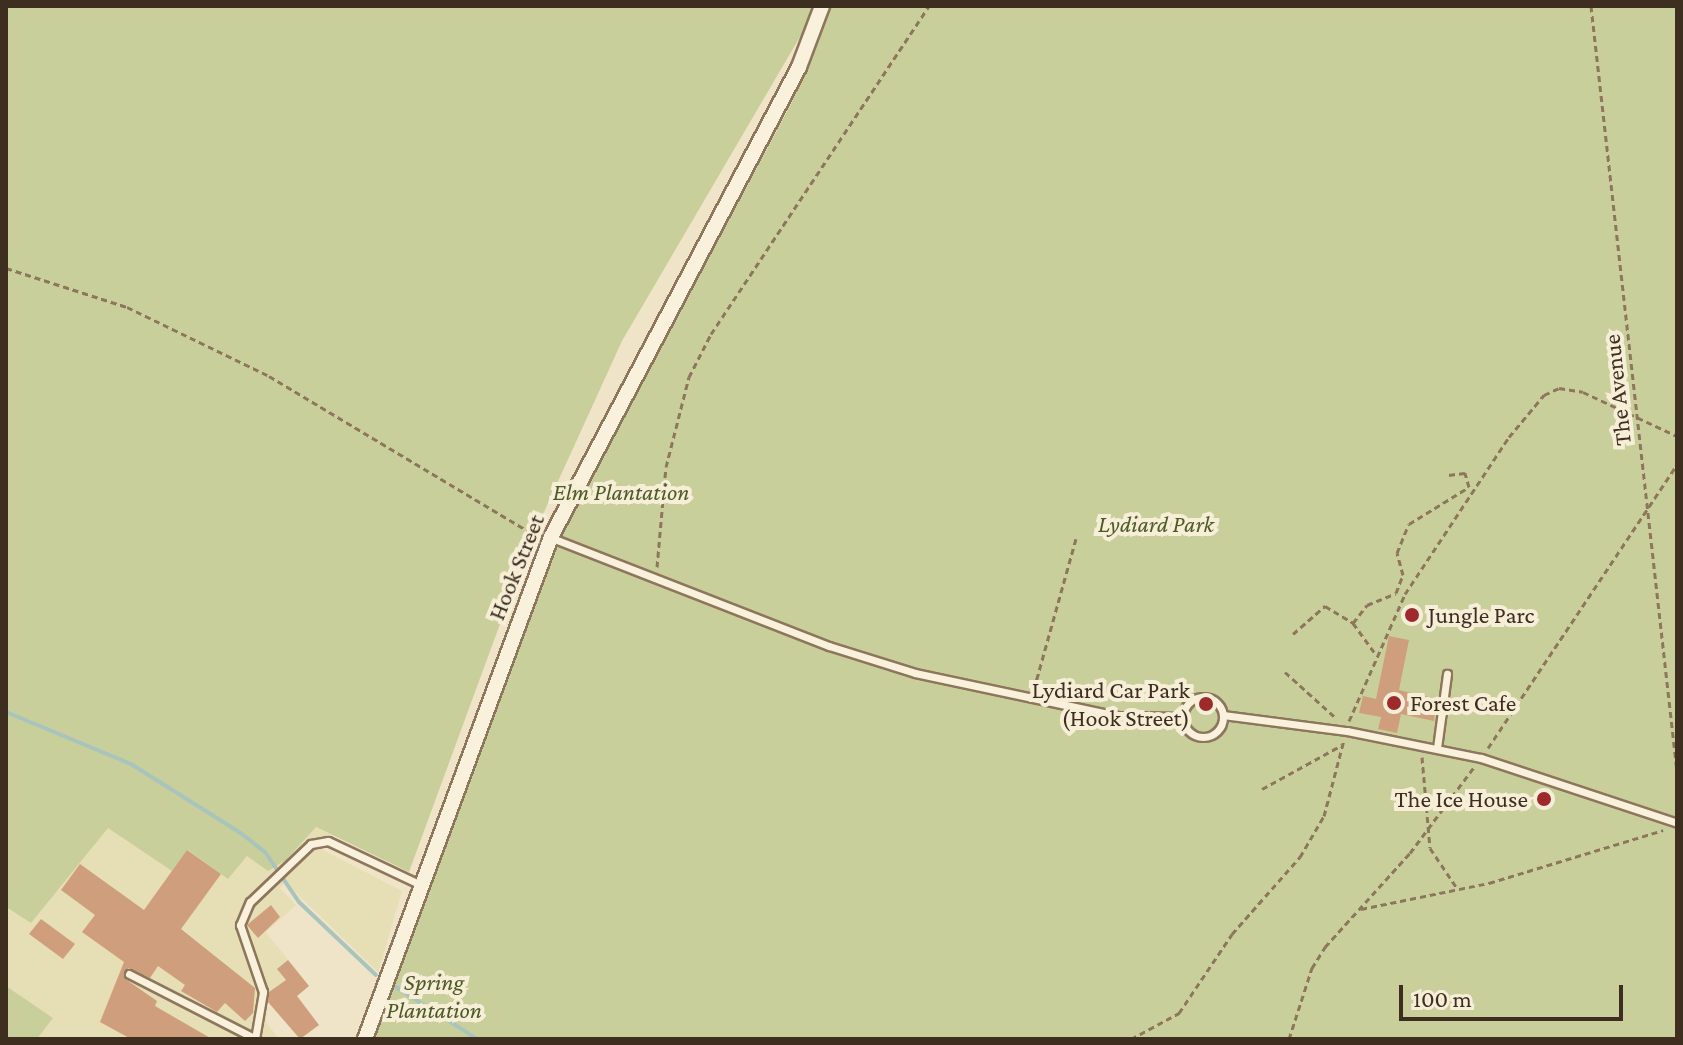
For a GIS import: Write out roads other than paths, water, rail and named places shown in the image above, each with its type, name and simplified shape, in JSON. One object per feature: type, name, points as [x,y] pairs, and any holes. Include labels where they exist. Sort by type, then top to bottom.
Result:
[{"type":"street","name":"Hook Street","points":[[365,1039],[419,884],[550,540],[799,67],[822,6]]},
{"type":"lane","points":[[550,540],[829,646],[1031,700],[1117,716],[1184,717]]},
{"type":"lane","points":[[1437,748],[1447,674]]},
{"type":"lane","points":[[1203,697],[1218,703],[1223,715],[1219,729],[1204,736],[1189,730],[1184,717],[1188,704],[1203,697]]},
{"type":"lane","points":[[1223,715],[1347,731],[1437,748],[1532,773],[1677,825]]},
{"type":"lane","points":[[129,974],[256,1039],[263,992],[240,925],[250,902],[279,874],[319,839],[419,884]]},
{"type":"waterway","points":[[6,712],[131,764],[242,834],[265,852],[299,902],[376,975]]},
{"type":"waterway","points":[[396,987],[477,1039]]},
{"type":"place","name":"Jungle Parc","points":[[1412,615]]},
{"type":"place","name":"Forest Cafe","points":[[1394,703]]},
{"type":"place","name":"Lydiard Car Park (Hook Street)","points":[[1206,704]]},
{"type":"place","name":"The Ice House","points":[[1544,799]]},
{"type":"park label","name":"Elm Plantation","points":[[621,492]]},
{"type":"park label","name":"Lydiard Park","points":[[1156,524]]},
{"type":"park label","name":"Spring Plantation","points":[[434,996]]}]
